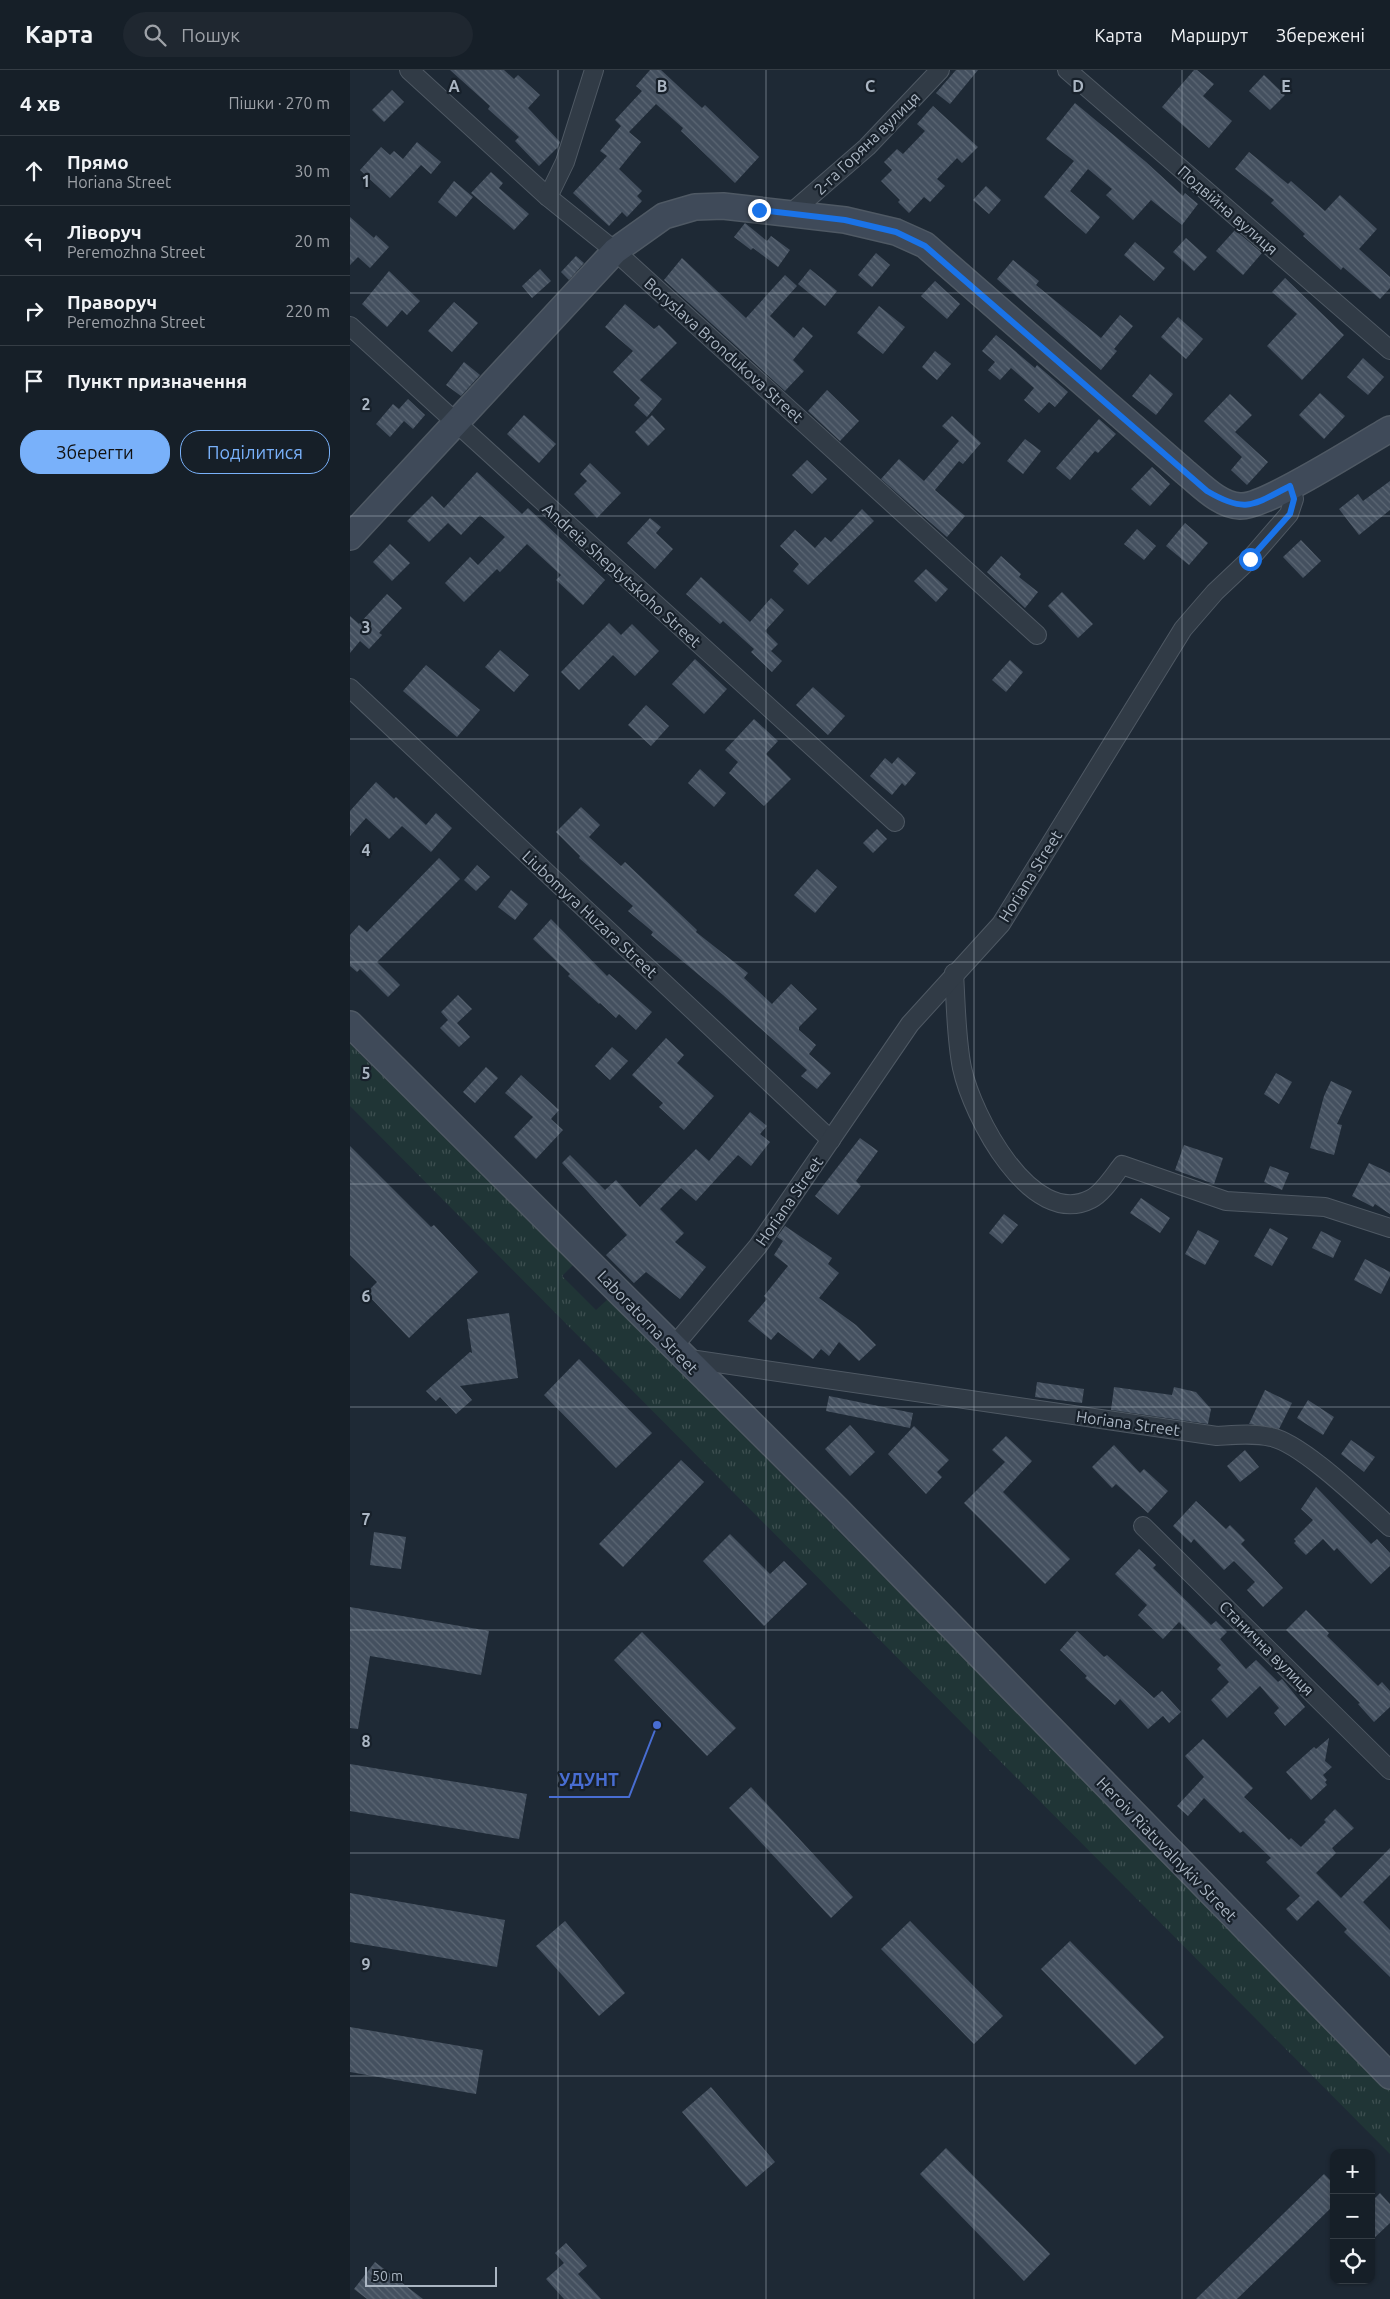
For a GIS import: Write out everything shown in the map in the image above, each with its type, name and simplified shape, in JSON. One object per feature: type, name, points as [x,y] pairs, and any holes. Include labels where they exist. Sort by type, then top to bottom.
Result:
[{"type":"main road","points":[[350,537],[615,251],[664,216],[695,207],[723,206],[845,220],[896,232],[925,246],[1207,491],[1225,502],[1240,506],[1254,504],[1290,486],[1390,429]]},
{"type":"main road","name":"Laboratorna Street","points":[[350,1024],[836,1508],[944,1622]]},
{"type":"main road","name":"Heroiv Riatuvalnykiv Street","points":[[944,1622],[1390,2076]]},
{"type":"street","name":"Boryslava Brondukova Street","points":[[408,70],[548,197],[615,251],[1037,635]]},
{"type":"street","points":[[548,197],[566,162],[594,70]]},
{"type":"street","name":"2-га Горяна вулиця","points":[[792,214],[867,147],[940,70]]},
{"type":"street","name":"Подвійна вулиця","points":[[1066,70],[1390,350]]},
{"type":"street","name":"Andreia Sheptytskoho Street","points":[[350,326],[895,822]]},
{"type":"street","name":"Horiana Street","points":[[1290,486],[1294,499],[1290,514],[1250,559],[1215,592],[1183,629],[1001,924],[954,973],[910,1024],[758,1246],[678,1352],[1218,1436],[1253,1434],[1273,1437],[1292,1444],[1390,1527]]},
{"type":"street","name":"Liubomyra Huzara Street","points":[[350,688],[831,1140]]},
{"type":"street","points":[[954,973],[962,1067],[969,1095],[984,1126],[1018,1177],[1056,1203],[1075,1205],[1093,1198],[1122,1165],[1226,1201],[1325,1207],[1390,1228]]},
{"type":"street","name":"Станична вулиця","points":[[1143,1526],[1390,1770]]},
{"type":"green space","points":[[350,1044],[574,1264],[562,1276],[596,1310],[608,1299],[1390,2087],[1390,2154],[350,1106]]},
{"type":"building","points":[[450,70],[504,70],[514,79],[518,75],[540,95],[528,108],[560,142],[558,147],[539,166],[515,141],[519,137],[488,109],[490,106]]},
{"type":"building","points":[[650,70],[661,70],[702,108],[705,105],[759,157],[735,183],[681,131],[683,128],[656,104],[629,132],[641,142],[619,169],[642,191],[637,196],[642,201],[627,217],[622,212],[609,226],[573,193],[607,156],[600,151],[621,126],[615,120],[642,91],[636,86]]},
{"type":"building","points":[[956,70],[978,70],[950,104],[936,93]]},
{"type":"building","points":[[1194,70],[1197,70],[1214,84],[1203,96],[1232,121],[1209,148],[1162,107]]},
{"type":"building","points":[[1264,75],[1285,95],[1270,110],[1249,91]]},
{"type":"building","points":[[392,90],[404,102],[384,122],[372,110]]},
{"type":"building","points":[[1075,103],[1146,162],[1183,196],[1185,193],[1198,204],[1182,225],[1151,200],[1133,220],[1106,195],[1112,189],[1088,169],[1070,191],[1100,217],[1086,234],[1044,197],[1074,161],[1046,139]]},
{"type":"building","points":[[933,106],[978,147],[962,163],[957,158],[937,179],[945,186],[930,202],[924,197],[909,213],[898,202],[900,200],[881,181],[892,170],[884,162],[897,149],[903,154],[925,131],[917,124]]},
{"type":"building","points":[[417,142],[441,162],[431,174],[421,165],[390,198],[360,170],[381,147],[390,155],[394,151],[403,159]]},
{"type":"building","points":[[1249,152],[1288,184],[1291,181],[1325,211],[1340,195],[1377,229],[1359,249],[1390,277],[1390,288],[1380,299],[1343,267],[1341,270],[1303,236],[1305,234],[1271,203],[1274,200],[1235,169]]},
{"type":"building","points":[[491,172],[503,183],[499,188],[529,214],[514,230],[471,193]]},
{"type":"building","points":[[454,181],[473,197],[456,217],[438,202]]},
{"type":"building","points":[[986,186],[1001,200],[989,214],[973,200]]},
{"type":"building","points":[[350,217],[374,238],[376,235],[389,247],[370,268],[358,257],[350,265]]},
{"type":"building","points":[[745,223],[767,241],[771,236],[790,250],[778,267],[753,248],[751,250],[734,237]]},
{"type":"building","points":[[1235,230],[1262,253],[1243,275],[1216,251]]},
{"type":"building","points":[[1186,238],[1207,257],[1194,271],[1173,252]]},
{"type":"building","points":[[1135,242],[1165,268],[1154,281],[1124,255]]},
{"type":"building","points":[[876,253],[890,265],[872,287],[858,275]]},
{"type":"building","points":[[576,256],[584,263],[569,280],[561,272]]},
{"type":"building","points":[[682,258],[746,318],[785,275],[797,286],[770,316],[794,338],[803,327],[813,336],[793,360],[804,371],[785,391],[664,280]]},
{"type":"building","points":[[1013,260],[1039,281],[1036,285],[1101,338],[1120,315],[1133,326],[1114,349],[1117,351],[1101,370],[997,279]]},
{"type":"building","points":[[540,269],[551,281],[532,298],[522,286]]},
{"type":"building","points":[[810,269],[837,291],[825,306],[798,284]]},
{"type":"building","points":[[389,271],[420,301],[407,315],[402,310],[387,327],[362,304]]},
{"type":"building","points":[[1285,278],[1344,335],[1302,380],[1267,346],[1297,314],[1272,292]]},
{"type":"building","points":[[935,281],[960,304],[947,319],[921,296]]},
{"type":"building","points":[[454,302],[478,323],[452,352],[428,331]]},
{"type":"building","points":[[625,304],[654,329],[659,325],[677,343],[640,380],[662,399],[647,417],[634,405],[640,398],[613,372],[633,351],[605,327]]},
{"type":"building","points":[[879,306],[905,327],[883,354],[857,333]]},
{"type":"building","points":[[1178,317],[1203,339],[1186,359],[1161,337]]},
{"type":"building","points":[[996,335],[1035,368],[1037,365],[1068,392],[1055,407],[1049,402],[1039,413],[1024,400],[1034,388],[1011,368],[1000,380],[988,370],[995,362],[982,351]]},
{"type":"building","points":[[935,351],[951,364],[937,380],[922,367]]},
{"type":"building","points":[[1363,358],[1384,377],[1368,395],[1347,377]]},
{"type":"building","points":[[464,362],[480,375],[461,396],[446,385]]},
{"type":"building","points":[[1150,374],[1173,394],[1156,415],[1132,396]]},
{"type":"building","points":[[827,390],[859,421],[840,441],[808,411]]},
{"type":"building","points":[[1320,393],[1345,416],[1324,439],[1299,415]]},
{"type":"building","points":[[1230,394],[1252,415],[1235,432],[1268,462],[1247,485],[1231,470],[1242,457],[1204,421]]},
{"type":"building","points":[[408,399],[425,415],[413,429],[404,421],[390,437],[376,424],[393,404],[399,409]]},
{"type":"building","points":[[524,415],[556,444],[539,463],[507,434]]},
{"type":"building","points":[[652,415],[665,429],[648,446],[635,432]]},
{"type":"building","points":[[952,416],[981,443],[963,464],[959,461],[935,490],[965,516],[947,537],[881,479],[899,459],[924,481],[959,441],[942,426]]},
{"type":"building","points":[[1099,419],[1116,434],[1098,453],[1095,451],[1070,480],[1056,468]]},
{"type":"building","points":[[1025,439],[1041,451],[1023,474],[1007,461]]},
{"type":"building","points":[[807,460],[827,479],[812,494],[792,475]]},
{"type":"building","points":[[590,463],[621,493],[597,518],[574,494],[587,481],[580,474]]},
{"type":"building","points":[[1152,467],[1170,484],[1150,506],[1131,489]]},
{"type":"building","points":[[477,472],[522,514],[528,508],[605,580],[583,605],[556,580],[561,575],[527,544],[500,572],[497,569],[464,602],[445,583],[470,557],[478,565],[505,537],[480,515],[461,535],[448,523],[429,542],[407,521],[432,496],[444,508]]},
{"type":"building","points":[[1390,481],[1390,510],[1359,535],[1339,509],[1358,494],[1363,501]]},
{"type":"building","points":[[862,509],[874,521],[808,585],[793,571],[799,564],[780,546],[795,530],[815,548],[825,537],[831,542]]},
{"type":"building","points":[[650,518],[661,527],[656,533],[673,549],[655,569],[627,543]]},
{"type":"building","points":[[1185,523],[1208,543],[1189,565],[1166,546]]},
{"type":"building","points":[[1137,529],[1156,546],[1144,560],[1124,544]]},
{"type":"building","points":[[1301,540],[1321,561],[1303,578],[1283,557]]},
{"type":"building","points":[[390,544],[410,563],[392,581],[373,562]]},
{"type":"building","points":[[1001,556],[1021,574],[1019,577],[1038,592],[1025,608],[987,572]]},
{"type":"building","points":[[926,569],[948,589],[936,602],[914,581]]},
{"type":"building","points":[[701,577],[750,622],[771,598],[784,610],[765,631],[778,644],[771,651],[782,661],[772,672],[751,652],[754,649],[723,621],[720,624],[686,594]]},
{"type":"building","points":[[1062,592],[1093,624],[1078,638],[1048,606]]},
{"type":"building","points":[[387,594],[402,608],[379,633],[382,635],[369,649],[360,641],[350,653],[350,616],[359,624]]},
{"type":"building","points":[[609,623],[621,635],[632,624],[659,651],[635,676],[613,655],[579,690],[561,672]]},
{"type":"building","points":[[500,650],[529,675],[514,692],[485,667]]},
{"type":"building","points":[[695,659],[727,689],[704,714],[672,684]]},
{"type":"building","points":[[1010,660],[1023,672],[1006,692],[992,680]]},
{"type":"building","points":[[426,665],[480,710],[457,737],[403,691]]},
{"type":"building","points":[[813,687],[845,716],[828,735],[796,705]]},
{"type":"building","points":[[646,705],[669,726],[651,746],[628,725]]},
{"type":"building","points":[[754,719],[778,741],[766,754],[791,779],[764,806],[729,773],[738,762],[725,750]]},
{"type":"building","points":[[898,757],[916,773],[905,786],[902,783],[892,795],[870,776],[885,758],[892,764]]},
{"type":"building","points":[[700,769],[726,793],[714,807],[688,783]]},
{"type":"building","points":[[376,782],[394,799],[396,797],[426,825],[436,813],[452,828],[431,852],[402,826],[389,839],[366,818],[350,836],[350,811]]},
{"type":"building","points":[[581,807],[600,825],[589,837],[621,866],[625,862],[697,930],[696,932],[748,973],[744,978],[772,1004],[791,984],[817,1009],[799,1027],[799,1030],[816,1045],[809,1054],[831,1073],[817,1089],[801,1076],[807,1070],[723,995],[651,935],[653,932],[628,911],[633,906],[579,858],[580,856],[556,832]]},
{"type":"building","points":[[877,829],[887,839],[873,853],[863,843]]},
{"type":"building","points":[[439,858],[460,879],[377,962],[400,985],[388,997],[360,969],[357,972],[350,966],[350,935],[359,925],[367,932]]},
{"type":"building","points":[[477,865],[490,877],[476,891],[464,880]]},
{"type":"building","points":[[817,869],[837,887],[815,913],[794,895]]},
{"type":"building","points":[[511,890],[528,904],[515,920],[498,907]]},
{"type":"building","points":[[551,919],[607,976],[609,974],[652,1012],[636,1030],[619,1014],[616,1018],[599,1004],[568,976],[570,974],[533,939]]},
{"type":"building","points":[[458,995],[472,1009],[457,1023],[470,1037],[459,1047],[440,1028],[448,1020],[441,1012]]},
{"type":"building","points":[[666,1038],[684,1055],[677,1063],[714,1096],[684,1130],[659,1107],[663,1103],[632,1075]]},
{"type":"building","points":[[612,1047],[628,1061],[610,1080],[595,1066]]},
{"type":"building","points":[[486,1067],[498,1078],[475,1103],[463,1092]]},
{"type":"building","points":[[1276,1073],[1292,1082],[1279,1104],[1264,1094]]},
{"type":"building","points":[[521,1075],[559,1110],[551,1119],[563,1130],[536,1159],[514,1137],[533,1117],[505,1093]]},
{"type":"building","points":[[1331,1081],[1352,1091],[1337,1124],[1342,1125],[1334,1155],[1310,1148],[1324,1096]]},
{"type":"building","points":[[750,1112],[767,1126],[760,1134],[770,1142],[751,1166],[738,1155],[696,1201],[681,1188],[660,1209],[684,1233],[675,1242],[706,1267],[680,1299],[646,1272],[634,1283],[606,1255],[627,1235],[562,1163],[570,1155],[605,1190],[616,1180],[640,1207],[696,1149],[709,1161]]},
{"type":"building","points":[[860,1138],[878,1151],[856,1181],[861,1186],[838,1215],[815,1196]]},
{"type":"building","points":[[1184,1145],[1223,1158],[1214,1184],[1175,1170]]},
{"type":"building","points":[[350,1146],[431,1227],[434,1225],[478,1272],[409,1338],[366,1293],[377,1282],[350,1255]]},
{"type":"building","points":[[1369,1163],[1390,1173],[1390,1214],[1375,1204],[1373,1207],[1352,1196]]},
{"type":"building","points":[[1270,1166],[1289,1173],[1282,1190],[1264,1182]]},
{"type":"building","points":[[1141,1198],[1170,1218],[1160,1233],[1130,1213]]},
{"type":"building","points":[[1004,1214],[1018,1225],[1002,1244],[989,1233]]},
{"type":"building","points":[[785,1226],[832,1258],[828,1264],[839,1273],[819,1298],[856,1325],[876,1345],[859,1361],[839,1342],[829,1356],[821,1349],[813,1359],[778,1332],[771,1340],[748,1321],[767,1299],[764,1296],[788,1266],[774,1255],[783,1241],[777,1237]]},
{"type":"building","points":[[1270,1228],[1288,1238],[1272,1266],[1254,1256]]},
{"type":"building","points":[[1198,1230],[1219,1241],[1205,1265],[1185,1254]]},
{"type":"building","points":[[1321,1231],[1341,1241],[1333,1258],[1312,1248]]},
{"type":"building","points":[[1365,1259],[1390,1272],[1390,1276],[1381,1294],[1354,1280]]},
{"type":"building","points":[[509,1313],[518,1378],[460,1386],[472,1400],[456,1414],[440,1397],[436,1401],[426,1391],[470,1352],[472,1353],[467,1319]]},
{"type":"building","points":[[579,1359],[652,1433],[616,1468],[544,1395]]},
{"type":"building","points":[[1037,1382],[1084,1389],[1082,1403],[1035,1397]]},
{"type":"building","points":[[1114,1387],[1172,1395],[1174,1387],[1196,1392],[1211,1409],[1208,1424],[1111,1410]]},
{"type":"building","points":[[1265,1390],[1292,1403],[1279,1429],[1249,1424]]},
{"type":"building","points":[[829,1396],[913,1413],[910,1428],[826,1411]]},
{"type":"building","points":[[1308,1400],[1334,1417],[1323,1435],[1297,1418]]},
{"type":"building","points":[[850,1425],[875,1452],[850,1476],[825,1449]]},
{"type":"building","points":[[914,1426],[949,1460],[937,1472],[942,1477],[926,1494],[888,1454]]},
{"type":"building","points":[[1006,1436],[1032,1461],[1003,1492],[1070,1559],[1045,1584],[964,1503],[1005,1462],[992,1450]]},
{"type":"building","points":[[1351,1440],[1375,1457],[1364,1472],[1341,1454]]},
{"type":"building","points":[[1114,1445],[1140,1473],[1144,1469],[1168,1491],[1148,1513],[1116,1484],[1112,1488],[1092,1467]]},
{"type":"building","points":[[1245,1450],[1259,1467],[1240,1482],[1227,1466]]},
{"type":"building","points":[[681,1460],[704,1482],[623,1567],[599,1544]]},
{"type":"building","points":[[1316,1487],[1371,1544],[1377,1539],[1390,1553],[1390,1566],[1371,1584],[1337,1548],[1334,1551],[1323,1539],[1306,1555],[1294,1543],[1296,1541],[1294,1539],[1313,1520],[1301,1509]]},
{"type":"building","points":[[1196,1501],[1226,1529],[1230,1525],[1245,1540],[1241,1544],[1283,1588],[1263,1607],[1247,1590],[1255,1582],[1234,1561],[1224,1570],[1194,1539],[1191,1543],[1173,1526]]},
{"type":"building","points":[[374,1532],[406,1537],[401,1569],[370,1565]]},
{"type":"building","points":[[730,1534],[770,1574],[784,1561],[807,1584],[764,1626],[703,1561]]},
{"type":"building","points":[[1139,1549],[1156,1565],[1153,1568],[1211,1625],[1216,1621],[1227,1632],[1220,1639],[1246,1669],[1256,1660],[1278,1682],[1282,1679],[1305,1707],[1285,1726],[1274,1713],[1279,1708],[1260,1686],[1227,1718],[1211,1700],[1229,1682],[1217,1669],[1221,1665],[1179,1622],[1163,1639],[1138,1615],[1147,1605],[1115,1574]]},
{"type":"building","points":[[350,1607],[489,1631],[481,1675],[370,1656],[358,1729],[350,1728]]},
{"type":"building","points":[[1306,1610],[1329,1633],[1327,1636],[1378,1686],[1382,1682],[1390,1691],[1390,1707],[1374,1722],[1358,1704],[1360,1703],[1286,1630]]},
{"type":"building","points":[[1077,1631],[1104,1657],[1107,1655],[1154,1698],[1162,1691],[1181,1712],[1169,1723],[1163,1716],[1148,1729],[1120,1699],[1115,1705],[1085,1678],[1087,1676],[1060,1650]]},
{"type":"building","points":[[642,1632],[736,1728],[707,1756],[614,1660]]},
{"type":"building","points":[[1329,1738],[1325,1761],[1332,1767],[1323,1775],[1327,1780],[1325,1782],[1327,1785],[1311,1800],[1286,1772],[1314,1747],[1316,1749]]},
{"type":"building","points":[[1203,1739],[1253,1788],[1244,1797],[1289,1840],[1291,1838],[1301,1847],[1326,1822],[1324,1820],[1335,1809],[1354,1828],[1332,1848],[1336,1853],[1316,1873],[1341,1898],[1390,1848],[1390,1875],[1363,1902],[1390,1930],[1390,1977],[1344,1932],[1347,1929],[1318,1900],[1297,1921],[1286,1909],[1300,1896],[1266,1862],[1271,1858],[1243,1831],[1240,1833],[1204,1798],[1188,1816],[1177,1806],[1204,1777],[1185,1756]]},
{"type":"building","points":[[350,1764],[527,1794],[519,1839],[350,1811]]},
{"type":"building","points":[[751,1787],[853,1897],[831,1918],[729,1808]]},
{"type":"building","points":[[350,1893],[505,1920],[497,1967],[350,1942]]},
{"type":"building","points":[[565,1921],[625,1993],[599,2016],[536,1946]]},
{"type":"building","points":[[910,1921],[1003,2016],[974,2044],[881,1949]]},
{"type":"building","points":[[1070,1941],[1164,2037],[1135,2065],[1041,1969]]},
{"type":"building","points":[[350,2027],[483,2050],[476,2094],[350,2072]]},
{"type":"building","points":[[711,2087],[775,2162],[746,2187],[682,2112]]},
{"type":"building","points":[[946,2148],[1050,2254],[1024,2281],[920,2174]]},
{"type":"building","points":[[1324,2174],[1330,2180],[1330,2209],[1237,2299],[1196,2299]]},
{"type":"building","points":[[1380,2193],[1390,2204],[1390,2223],[1375,2237],[1375,2198]]},
{"type":"building","points":[[566,2243],[587,2266],[578,2274],[601,2299],[564,2299],[546,2279],[564,2263],[555,2253]]},
{"type":"building","points":[[375,2262],[423,2299],[367,2299],[354,2289]]},
{"type":"place","name":"УДУНТ","points":[[657,1725]]},
{"type":"route","points":[[759,210],[845,220],[896,232],[925,246],[1207,491],[1225,502],[1240,506],[1254,504],[1290,486],[1294,499],[1290,514],[1250,559]]}]
